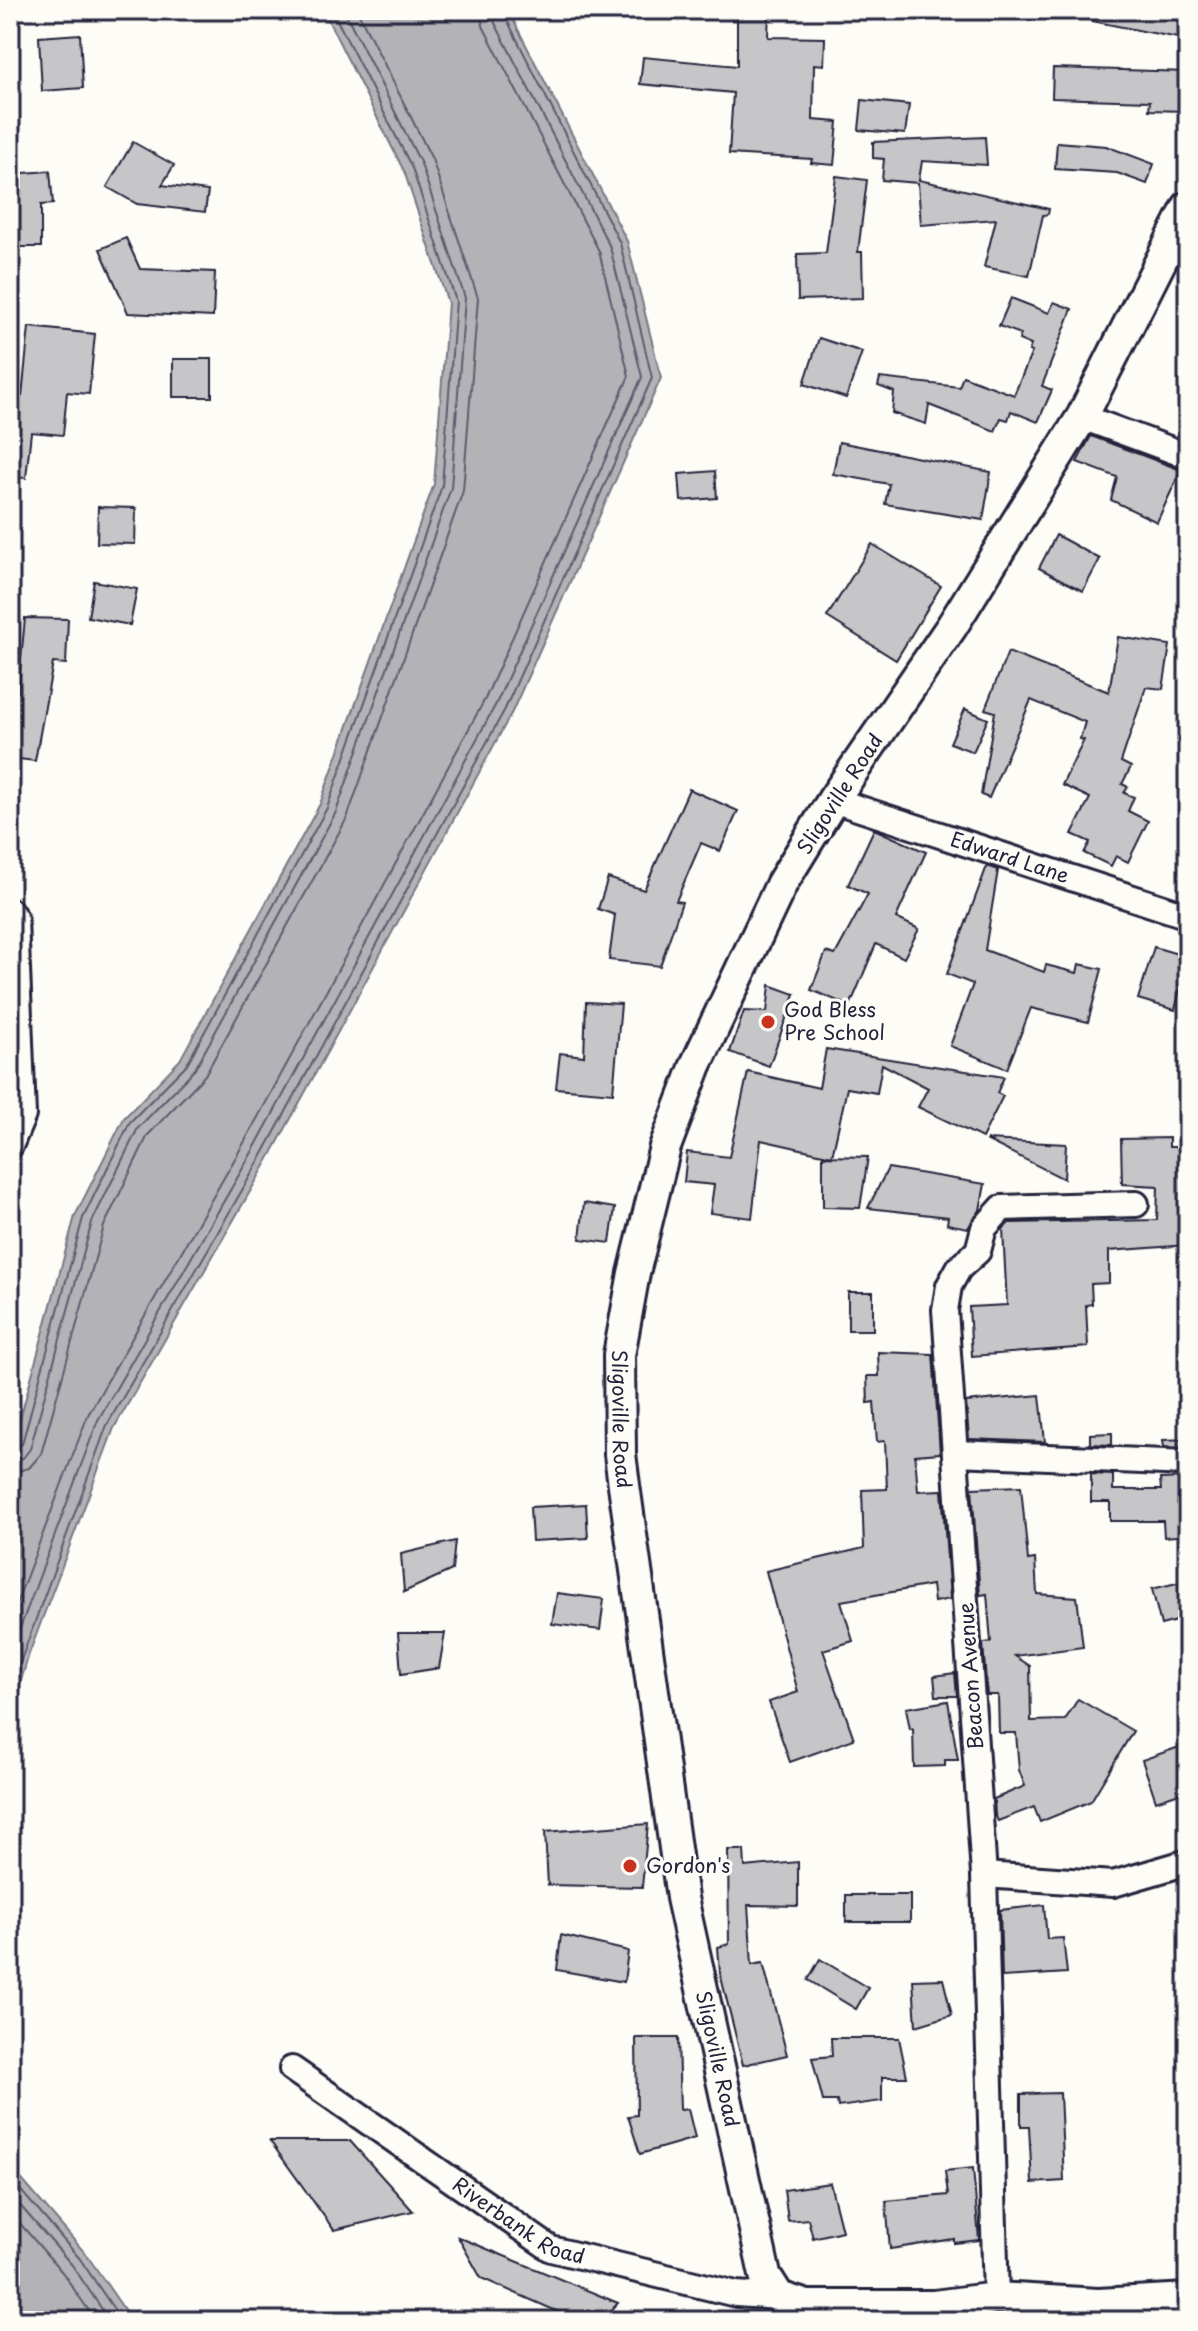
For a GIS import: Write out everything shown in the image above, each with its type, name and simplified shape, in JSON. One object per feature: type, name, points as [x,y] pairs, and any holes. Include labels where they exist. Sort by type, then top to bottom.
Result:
[{"type":"street","name":"Sligoville Road","points":[[779,2297],[765,2275],[682,1898],[620,1454],[619,1355],[634,1273],[665,1147],[696,1065],[782,883],[833,800],[952,626],[1082,417],[1188,207]]},
{"type":"street","points":[[1082,417],[1188,456]]},
{"type":"street","name":"Edward Lane","points":[[833,800],[1188,916]]},
{"type":"street","points":[[10,911],[15,919],[15,1025],[23,1115],[10,1146]]},
{"type":"street","name":"Beacon Avenue","points":[[996,2298],[984,1875],[945,1310],[949,1286],[959,1268],[978,1251],[984,1228],[1002,1208],[1136,1204]]},
{"type":"street","points":[[956,1453],[1188,1463]]},
{"type":"street","points":[[984,1875],[1113,1884],[1188,1862]]},
{"type":"street","name":"Riverbank Road","points":[[292,2069],[551,2249],[736,2294],[779,2297]]},
{"type":"street","points":[[779,2297],[807,2306],[924,2314],[996,2298],[1098,2312],[1188,2299]]},
{"type":"water","points":[[323,10],[508,10],[627,241],[661,378],[512,712],[271,1155],[114,1428],[29,1654],[10,1717],[10,1456],[75,1216],[124,1118],[180,1060],[320,804],[434,484],[448,303],[404,171]]},
{"type":"water","points":[[10,2166],[86,2254],[132,2321],[14,2321],[10,2317]]},
{"type":"building","points":[[737,10],[769,10],[768,37],[825,38],[824,65],[814,64],[813,120],[838,122],[834,165],[811,163],[812,159],[729,154],[733,93],[640,84],[643,57],[737,66]]},
{"type":"building","points":[[1093,10],[1188,10],[1188,40],[1092,21]]},
{"type":"building","points":[[80,34],[83,88],[42,91],[39,37]]},
{"type":"building","points":[[1053,68],[1188,72],[1186,111],[1149,110],[1150,101],[1052,98]]},
{"type":"building","points":[[862,100],[909,105],[905,134],[859,130]]},
{"type":"building","points":[[985,137],[987,165],[922,161],[919,180],[1049,209],[1048,214],[1043,215],[1029,276],[984,267],[996,219],[921,225],[918,183],[882,180],[884,159],[873,158],[873,142]]},
{"type":"building","points":[[133,142],[174,165],[162,185],[208,191],[205,212],[137,204],[107,187]]},
{"type":"building","points":[[1057,142],[1106,146],[1154,164],[1147,184],[1117,173],[1055,169]]},
{"type":"building","points":[[50,171],[53,204],[41,205],[41,247],[17,247],[17,206],[11,207],[10,174]]},
{"type":"building","points":[[836,176],[867,180],[858,252],[862,252],[863,298],[798,300],[797,254],[826,253]]},
{"type":"building","points":[[126,238],[140,269],[215,272],[213,317],[128,313],[100,249]]},
{"type":"building","points":[[1011,298],[1049,313],[1054,302],[1072,309],[1042,386],[1052,390],[1038,422],[1011,411],[1008,420],[1001,418],[995,431],[929,405],[926,424],[892,413],[894,392],[878,386],[880,378],[959,387],[963,376],[1014,395],[1032,352],[1029,351],[1031,345],[1019,340],[1021,334],[999,326]]},
{"type":"building","points":[[29,327],[95,334],[89,394],[67,392],[63,435],[31,432],[26,478],[10,477],[10,394],[22,396]]},
{"type":"building","points":[[819,338],[862,352],[846,398],[804,384]]},
{"type":"building","points":[[173,359],[212,359],[212,397],[173,397]]},
{"type":"building","points":[[1091,436],[1181,470],[1157,522],[1111,500],[1117,477],[1077,462]]},
{"type":"building","points":[[839,442],[991,472],[983,520],[885,504],[889,484],[833,474]]},
{"type":"building","points":[[715,471],[717,498],[681,501],[679,474]]},
{"type":"building","points":[[98,507],[136,508],[135,544],[97,543]]},
{"type":"building","points":[[1056,535],[1100,559],[1083,591],[1039,568]]},
{"type":"building","points":[[872,544],[941,586],[896,660],[827,617]]},
{"type":"building","points":[[94,581],[137,589],[130,625],[88,617]]},
{"type":"building","points":[[25,618],[68,619],[66,664],[53,663],[35,761],[10,758],[10,691],[18,692]]},
{"type":"building","points":[[1118,637],[1170,645],[1163,689],[1146,687],[1121,762],[1131,767],[1122,784],[1128,787],[1124,793],[1134,797],[1128,811],[1148,821],[1128,862],[1116,856],[1111,866],[1084,853],[1090,842],[1072,834],[1090,798],[1062,785],[1084,740],[1080,739],[1085,722],[1031,700],[989,798],[981,795],[995,712],[985,709],[1008,652],[1109,692]]},
{"type":"building","points":[[965,709],[988,719],[973,752],[950,743]]},
{"type":"building","points":[[689,789],[738,811],[720,851],[701,843],[676,901],[682,902],[660,966],[609,960],[615,915],[598,909],[608,878],[644,890]]},
{"type":"building","points":[[874,829],[926,852],[896,918],[919,929],[904,958],[876,944],[850,1006],[811,990],[826,952],[835,955],[868,894],[848,885]]},
{"type":"building","points":[[987,866],[998,870],[985,950],[1044,972],[1046,965],[1077,973],[1079,964],[1102,969],[1088,1022],[1031,1008],[1007,1069],[950,1046],[973,984],[947,974]]},
{"type":"building","points":[[1154,947],[1188,957],[1175,1010],[1138,999]]},
{"type":"building","points":[[770,985],[795,994],[769,1066],[730,1052],[744,1011],[767,1012]]},
{"type":"building","points":[[586,1002],[621,1004],[613,1093],[556,1088],[560,1053],[584,1056]]},
{"type":"building","points":[[826,1049],[1004,1077],[997,1093],[1003,1096],[982,1138],[918,1107],[928,1088],[882,1064],[877,1093],[847,1088],[832,1156],[761,1140],[752,1218],[710,1213],[714,1185],[684,1182],[687,1152],[729,1157],[748,1072],[819,1088]]},
{"type":"building","points":[[1169,1138],[1169,1147],[1188,1147],[1188,1245],[1109,1251],[1109,1283],[1091,1284],[1092,1304],[1086,1305],[1088,1347],[972,1356],[969,1307],[1007,1305],[1003,1229],[1009,1223],[1157,1220],[1158,1186],[1122,1184],[1121,1139]]},
{"type":"building","points":[[986,1140],[1066,1144],[1064,1179]]},
{"type":"building","points":[[823,1156],[868,1157],[860,1208],[823,1207]]},
{"type":"building","points":[[888,1168],[985,1184],[980,1210],[968,1228],[947,1224],[948,1217],[868,1208]]},
{"type":"building","points":[[584,1203],[615,1208],[610,1243],[580,1239]]},
{"type":"building","points":[[848,1292],[873,1292],[873,1330],[848,1330]]},
{"type":"building","points":[[878,1352],[933,1354],[940,1453],[915,1455],[918,1491],[942,1490],[950,1599],[934,1602],[932,1585],[841,1601],[853,1641],[823,1650],[854,1739],[790,1762],[769,1702],[798,1692],[766,1571],[864,1548],[862,1490],[887,1489],[885,1441],[877,1442],[874,1402],[868,1403],[867,1376],[879,1376]]},
{"type":"building","points":[[1040,1395],[1045,1442],[969,1439],[966,1402]]},
{"type":"building","points":[[1112,1433],[1112,1445],[1090,1444],[1090,1434]]},
{"type":"building","points":[[1188,1439],[1188,1448],[1164,1447],[1163,1440]]},
{"type":"building","points":[[1091,1474],[1113,1475],[1113,1490],[1161,1490],[1160,1479],[1188,1478],[1188,1535],[1164,1537],[1163,1521],[1110,1521],[1110,1502],[1091,1502]]},
{"type":"building","points":[[1021,1486],[1028,1560],[1035,1559],[1037,1594],[1077,1597],[1083,1647],[1015,1656],[1030,1666],[1031,1721],[1065,1720],[1078,1699],[1133,1731],[1091,1801],[1040,1822],[1034,1807],[998,1821],[995,1815],[994,1799],[1025,1786],[1019,1770],[1016,1733],[999,1733],[998,1695],[987,1695],[983,1643],[991,1642],[987,1594],[980,1595],[972,1488]]},
{"type":"building","points":[[586,1504],[588,1538],[532,1541],[530,1507]]},
{"type":"building","points":[[455,1541],[452,1570],[404,1592],[401,1554]]},
{"type":"building","points":[[1181,1582],[1188,1618],[1161,1625],[1152,1589]]},
{"type":"building","points":[[557,1593],[604,1599],[600,1630],[552,1624]]},
{"type":"building","points":[[398,1633],[445,1633],[439,1668],[401,1674]]},
{"type":"building","points":[[955,1673],[957,1696],[936,1696],[934,1676]]},
{"type":"building","points":[[948,1701],[958,1760],[945,1760],[945,1766],[914,1767],[913,1729],[910,1729],[906,1708]]},
{"type":"building","points":[[1188,1744],[1188,1790],[1156,1801],[1142,1760]]},
{"type":"building","points":[[648,1824],[642,1887],[548,1885],[545,1832]]},
{"type":"building","points":[[728,1850],[744,1850],[745,1867],[798,1862],[798,1906],[748,1905],[752,1965],[763,1963],[787,2055],[743,2065],[720,1973],[718,1947],[729,1944]]},
{"type":"building","points":[[846,1895],[910,1895],[910,1922],[846,1922]]},
{"type":"building","points":[[1044,1905],[1047,1939],[1063,1938],[1067,1973],[1002,1977],[1000,1910]]},
{"type":"building","points":[[561,1935],[628,1951],[624,1982],[557,1970]]},
{"type":"building","points":[[820,1959],[868,1988],[856,2009],[808,1980]]},
{"type":"building","points":[[943,1979],[952,2015],[916,2026],[913,1980]]},
{"type":"building","points":[[636,2038],[678,2038],[680,2110],[688,2109],[695,2138],[640,2154],[628,2116],[637,2115]]},
{"type":"building","points":[[831,2038],[899,2038],[907,2077],[882,2077],[882,2101],[838,2107],[837,2101],[823,2101],[812,2058],[832,2056]]},
{"type":"building","points":[[1060,2093],[1064,2181],[1032,2183],[1029,2126],[1021,2126],[1021,2094]]},
{"type":"building","points":[[270,2141],[350,2141],[413,2211],[334,2230]]},
{"type":"building","points":[[973,2168],[979,2240],[954,2243],[954,2239],[890,2249],[886,2201],[948,2195],[945,2171]]},
{"type":"building","points":[[830,2183],[842,2231],[813,2238],[808,2219],[788,2221],[784,2190]]},
{"type":"building","points":[[458,2237],[618,2303],[602,2321],[579,2321],[481,2278]]},
{"type":"place","name":"God Bless Pre School","points":[[768,1022]]},
{"type":"place","name":"Gordon's","points":[[630,1866]]}]
